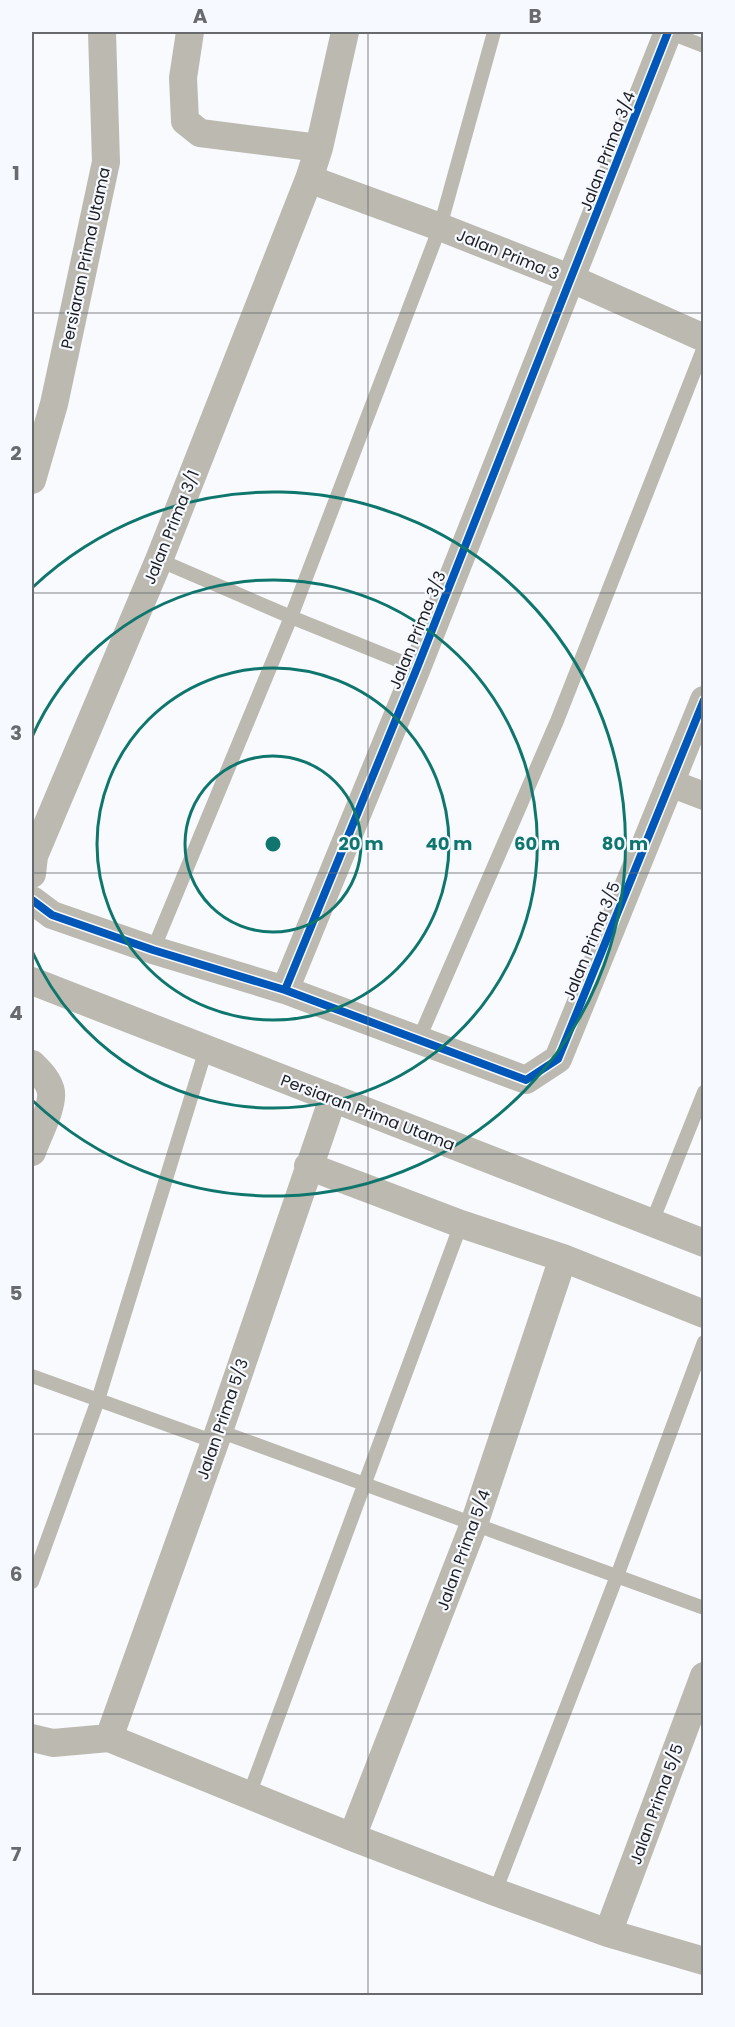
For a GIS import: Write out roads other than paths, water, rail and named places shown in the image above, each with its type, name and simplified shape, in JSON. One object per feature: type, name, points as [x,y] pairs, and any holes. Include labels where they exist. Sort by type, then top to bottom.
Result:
[{"type":"street","name":"Persiaran Prima Utama","points":[[32,480],[54,404],[106,162],[102,32]]},
{"type":"street","points":[[190,32],[183,78],[185,121],[200,133],[319,148]]},
{"type":"street","name":"Jalan Prima 3/1","points":[[32,874],[34,856],[159,560],[309,179],[319,148],[345,32]]},
{"type":"street","name":"Jalan Prima 3/4","points":[[572,279],[668,32]]},
{"type":"street","name":"Jalan Prima 3","points":[[309,179],[572,279],[704,338]]},
{"type":"street","name":"Jalan Prima 3/3","points":[[285,990],[417,668],[572,279]]},
{"type":"street","name":"Jalan Prima 3/5","points":[[418,1041],[526,1080],[558,1059],[704,699]]},
{"type":"street","points":[[670,783],[704,796]]},
{"type":"street","points":[[32,900],[52,915],[153,950],[285,990],[418,1041]]},
{"type":"street","name":"Persiaran Prima Utama","points":[[32,981],[704,1242]]},
{"type":"street","points":[[32,1152],[49,1105],[51,1091],[38,1070]]},
{"type":"street","name":"Jalan Prima 5/3","points":[[109,1738],[217,1437],[333,1098]]},
{"type":"street","points":[[308,1166],[461,1224],[563,1258],[704,1314]]},
{"type":"street","name":"Jalan Prima 5/4","points":[[352,1837],[474,1524],[563,1258]]},
{"type":"street","name":"Jalan Prima 5/5","points":[[608,1933],[704,1676]]},
{"type":"street","points":[[32,1738],[36,1741],[53,1743],[109,1738],[352,1837],[495,1892],[608,1933],[704,1961]]},
{"type":"lane","points":[[153,950],[291,617],[440,227],[494,32]]},
{"type":"lane","points":[[668,32],[704,46]]},
{"type":"lane","points":[[418,1041],[557,721],[704,347]]},
{"type":"lane","points":[[159,560],[417,668]]},
{"type":"lane","points":[[32,1582],[98,1400],[206,1049]]},
{"type":"lane","points":[[652,1222],[704,1092]]},
{"type":"lane","points":[[249,1795],[461,1224]]},
{"type":"lane","points":[[495,1892],[704,1342]]},
{"type":"lane","points":[[32,1377],[364,1484],[704,1608]]}]
